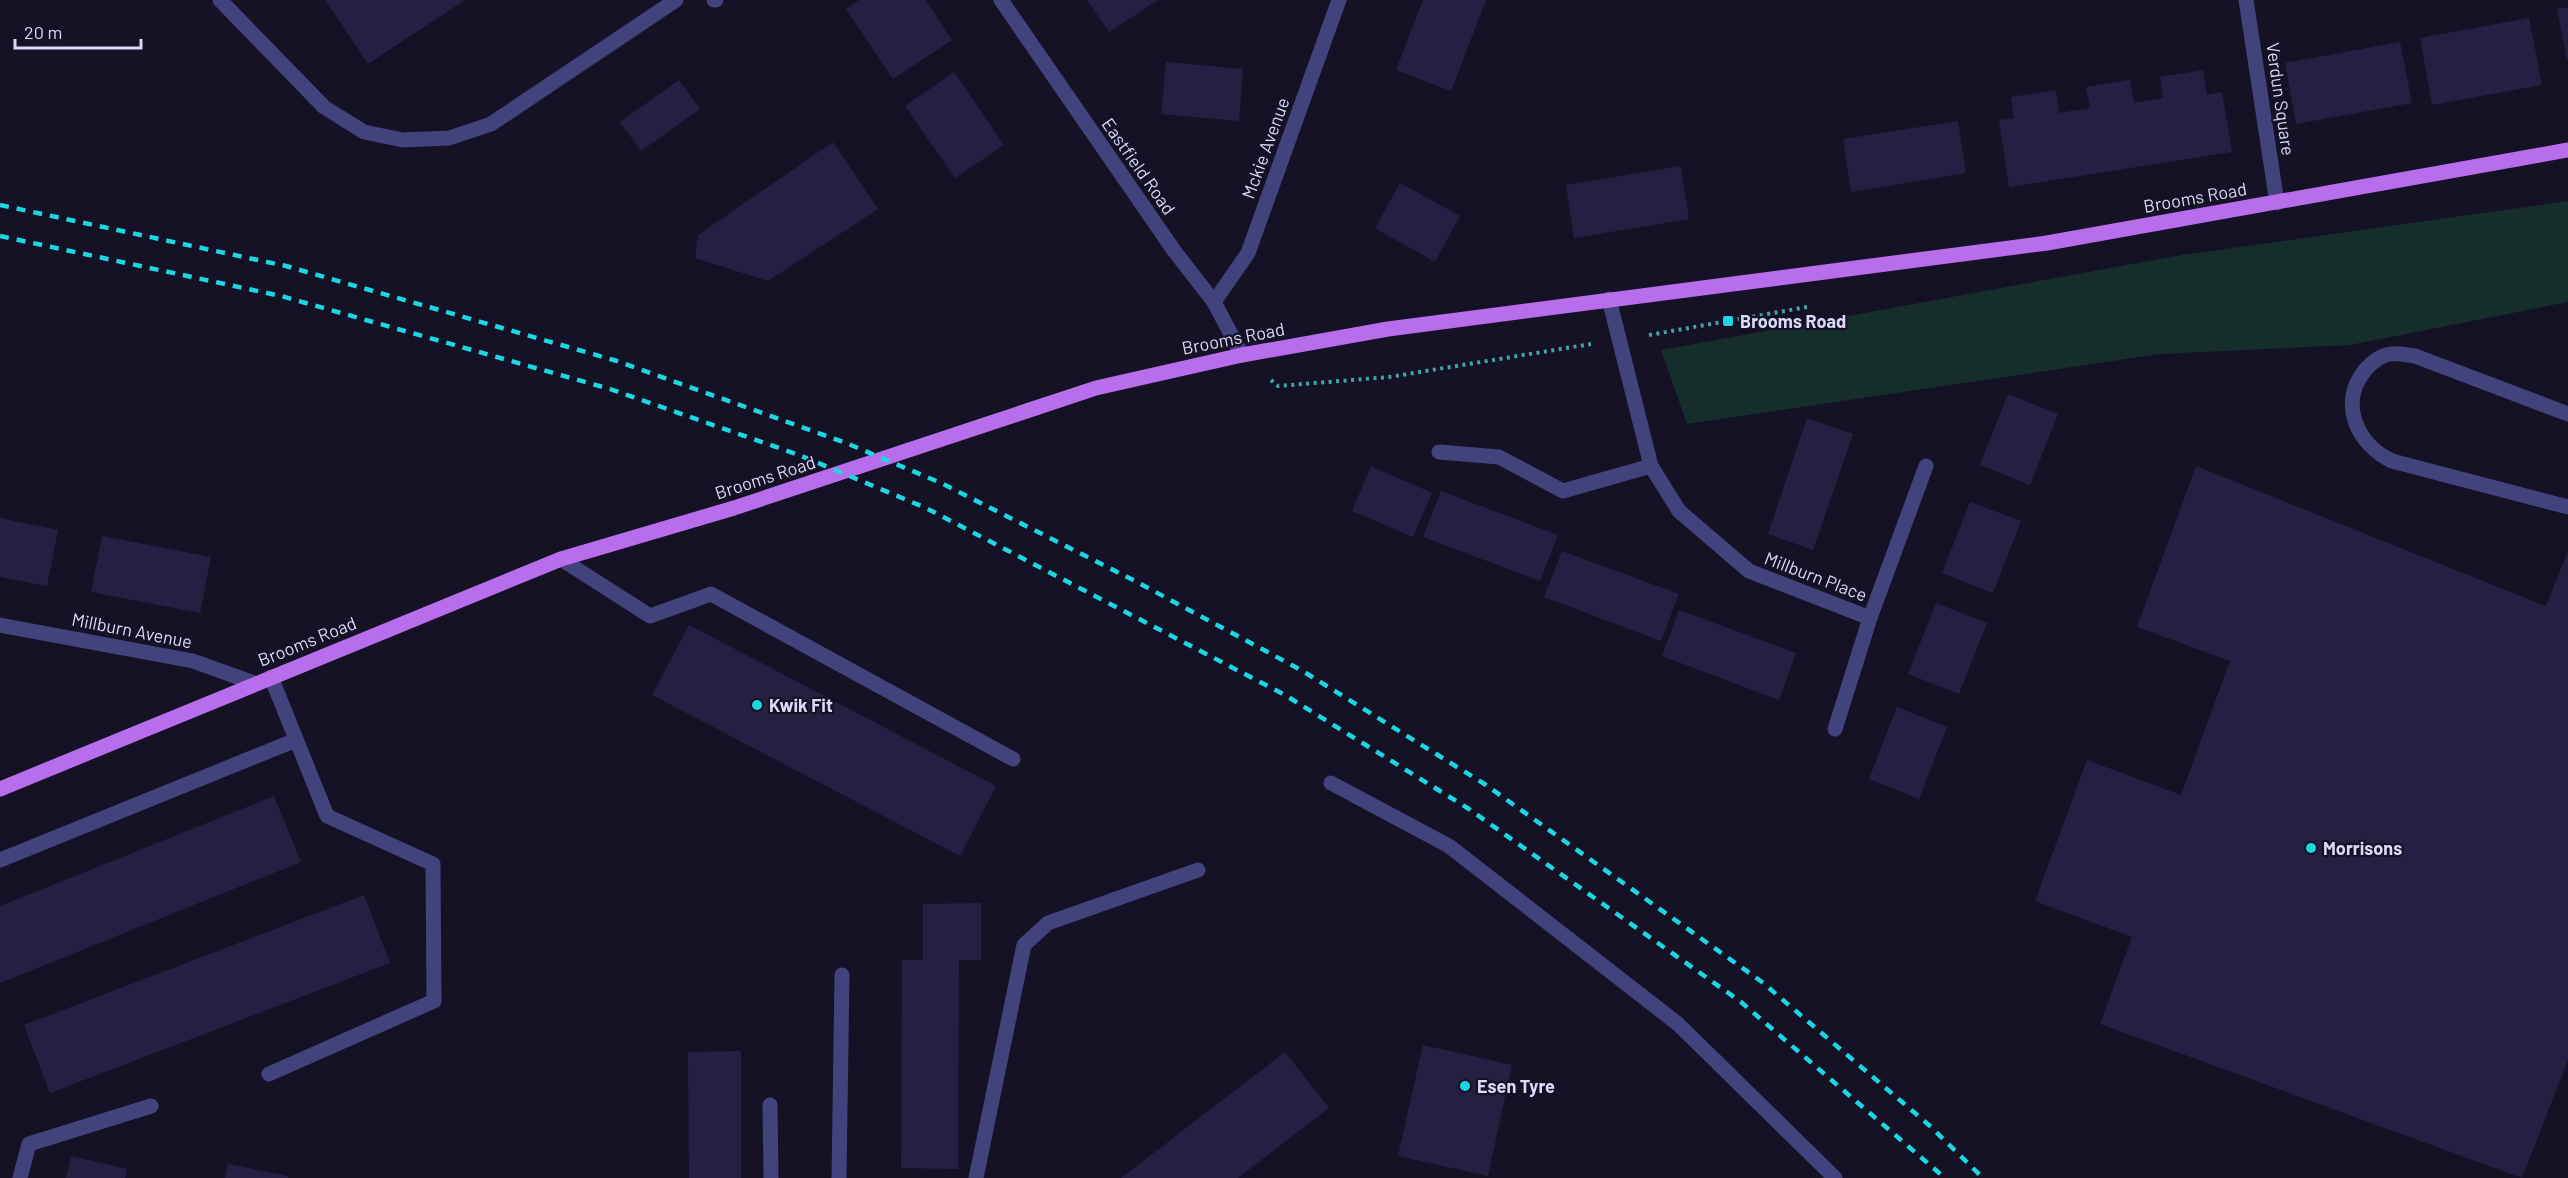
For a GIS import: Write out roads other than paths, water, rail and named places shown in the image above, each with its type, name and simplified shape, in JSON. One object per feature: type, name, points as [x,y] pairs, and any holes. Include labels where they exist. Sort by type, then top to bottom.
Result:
[{"type":"main road","name":"Brooms Road","points":[[0,789],[561,559],[734,508],[1096,388],[1242,355],[1388,329],[2047,243],[2568,150]]},
{"type":"street","points":[[220,0],[324,107],[364,132],[403,140],[448,138],[490,124],[676,0]]},
{"type":"street","name":"Eastfield Road","points":[[1001,0],[1175,252],[1214,302],[1242,355]]},
{"type":"street","name":"Mckie Avenue","points":[[1214,302],[1248,253],[1339,0]]},
{"type":"street","name":"Verdun Square","points":[[2246,0],[2277,203]]},
{"type":"street","name":"Millburn Place","points":[[1609,299],[1651,466],[1679,511],[1749,571],[1870,618]]},
{"type":"street","points":[[2568,414],[2415,356],[2390,353],[2371,362],[2357,380],[2352,399],[2355,422],[2364,441],[2376,454],[2392,461],[2568,507]]},
{"type":"street","points":[[1439,452],[1499,457],[1563,491],[1651,466]]},
{"type":"street","points":[[1835,729],[1870,618],[1926,466]]},
{"type":"street","points":[[561,559],[650,616],[711,594],[1013,759]]},
{"type":"street","name":"Millburn Avenue","points":[[0,625],[193,661],[254,683]]},
{"type":"street","points":[[268,1074],[434,1001],[432,864],[327,816],[271,677]]},
{"type":"street","points":[[0,860],[296,740]]},
{"type":"street","points":[[1331,783],[1449,846],[1678,1024],[1834,1178]]},
{"type":"street","points":[[976,1178],[1024,945],[1048,923],[1198,870]]},
{"type":"street","points":[[839,1178],[842,975]]},
{"type":"street","points":[[770,1105],[771,1178]]},
{"type":"street","points":[[20,1178],[29,1144],[151,1106]]},
{"type":"railway","points":[[0,205],[286,266],[617,361],[846,443],[941,483],[1135,581],[1301,670],[1486,785],[1762,982],[1930,1126],[1983,1178]]},
{"type":"railway","points":[[0,236],[281,296],[610,389],[799,455],[926,508],[1285,695],[1469,809],[1741,1002],[1945,1178]]},
{"type":"place","name":"Brooms Road","points":[[1728,321]]},
{"type":"place","name":"Kwik Fit","points":[[757,705]]},
{"type":"place","name":"Morrisons","points":[[2311,848]]},
{"type":"place","name":"Esen Tyre","points":[[1465,1086]]}]
